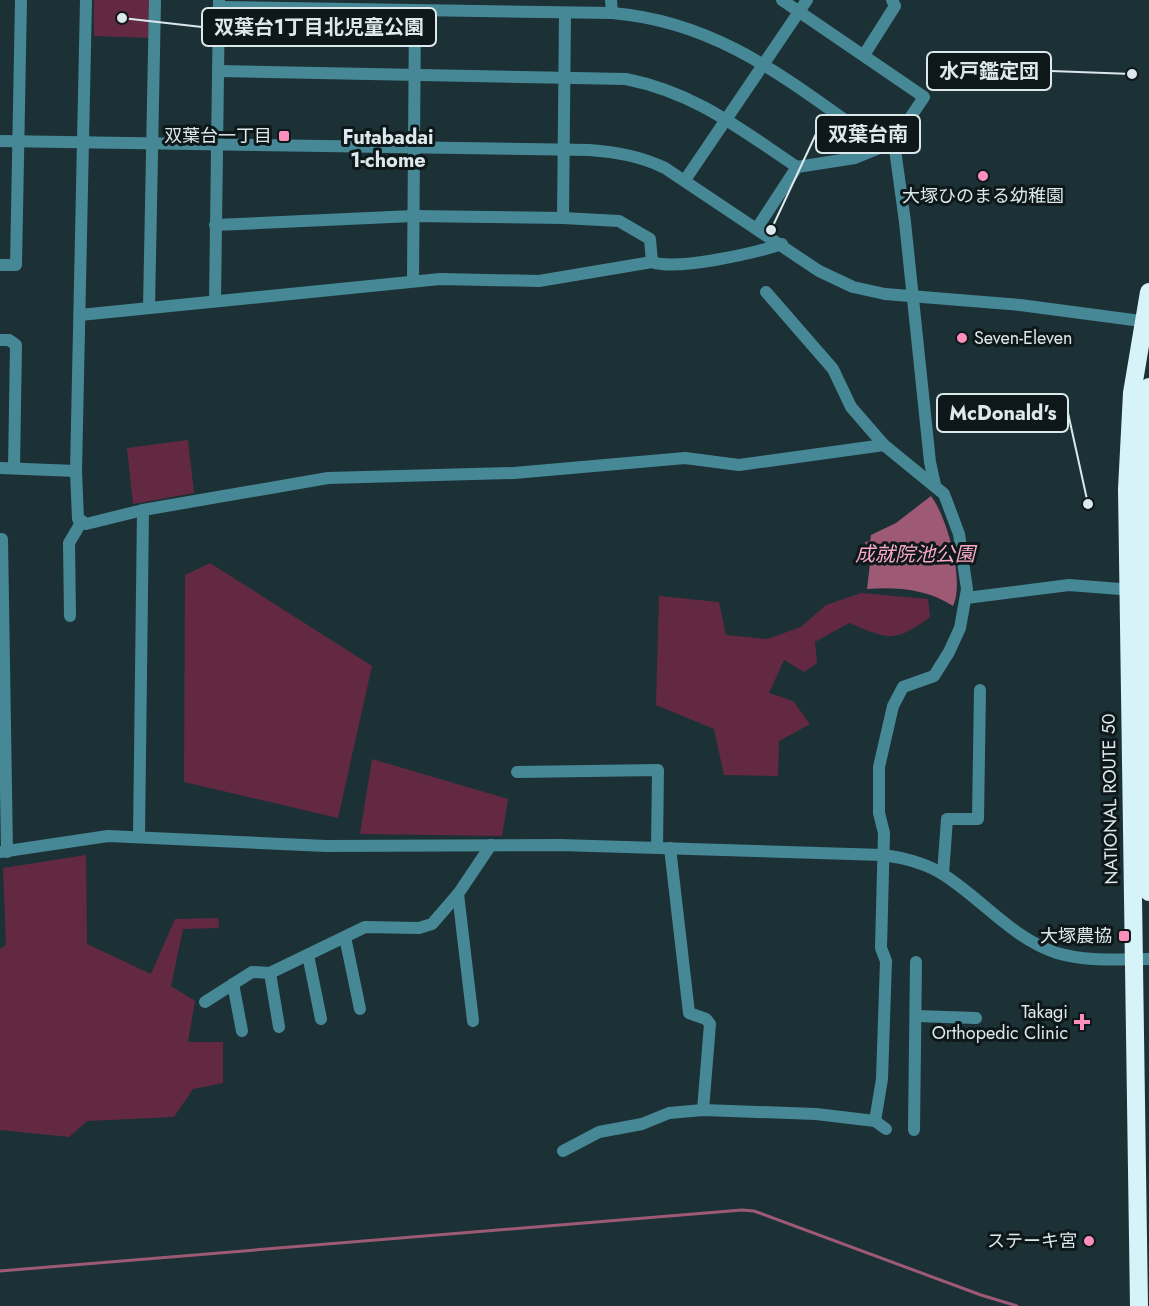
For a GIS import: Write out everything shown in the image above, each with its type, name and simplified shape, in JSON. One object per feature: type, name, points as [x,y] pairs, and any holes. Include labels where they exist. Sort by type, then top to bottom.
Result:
[{"type":"highway","name":"NATIONAL ROUTE 50","points":[[1149,292],[1127,448],[1147,665],[1149,892]]},
{"type":"highway","name":"NATIONAL ROUTE 50","points":[[1139,1306],[1140,592],[1142,490],[1149,387]]},
{"type":"street","points":[[0,265],[16,265],[21,0]]},
{"type":"street","points":[[86,0],[76,471],[78,519],[86,524],[143,510],[328,478],[514,473],[685,458],[739,465],[884,444]]},
{"type":"street","points":[[149,308],[155,0]]},
{"type":"street","points":[[219,71],[626,79],[691,98],[797,168],[855,158],[888,144],[924,97],[782,0]]},
{"type":"street","points":[[685,180],[807,0]]},
{"type":"street","points":[[864,55],[895,6],[892,0]]},
{"type":"street","points":[[215,301],[219,3],[415,11],[565,12],[611,6],[700,31],[762,64],[888,144],[905,222],[930,462],[935,485]]},
{"type":"street","points":[[412,281],[415,11]]},
{"type":"street","points":[[563,218],[565,12]]},
{"type":"street","points":[[0,141],[603,151],[634,156],[665,168],[782,244],[819,271],[852,287],[885,294],[1020,305],[1146,322]]},
{"type":"street","points":[[757,228],[797,168]]},
{"type":"street","points":[[215,225],[413,216],[619,221],[650,239],[652,262]]},
{"type":"street","points":[[80,315],[412,281],[440,279],[539,281],[652,262],[667,265],[757,252],[782,244]]},
{"type":"street","points":[[766,292],[833,369],[851,406],[884,444],[944,494],[962,545],[966,598],[960,628],[949,652],[933,676],[903,687],[892,706],[879,767],[884,855],[880,948],[886,961],[881,1095],[875,1120]]},
{"type":"street","points":[[0,340],[9,340],[16,345],[14,468]]},
{"type":"street","points":[[0,468],[76,471]]},
{"type":"street","points":[[139,837],[143,510]]},
{"type":"street","points":[[70,616],[69,543],[82,521]]},
{"type":"street","points":[[0,539],[2,539],[4,852],[72,839],[139,837],[326,846],[657,847],[884,855],[921,863],[943,874],[1009,927],[1044,947],[1085,958],[1141,959]]},
{"type":"street","points":[[966,598],[975,599],[1069,585],[1140,592]]},
{"type":"street","points":[[943,874],[947,819],[978,819],[980,690]]},
{"type":"street","points":[[517,771],[657,770],[657,847]]},
{"type":"street","points":[[205,1002],[252,972],[270,973],[365,927],[418,928],[432,924],[458,894],[491,845]]},
{"type":"street","points":[[670,848],[689,1013],[706,1019],[710,1024],[703,1110]]},
{"type":"street","points":[[458,894],[473,1021]]},
{"type":"street","points":[[345,937],[360,1009]]},
{"type":"street","points":[[308,955],[321,1019]]},
{"type":"street","points":[[914,1130],[916,962]]},
{"type":"street","points":[[270,973],[279,1027]]},
{"type":"street","points":[[233,984],[242,1031]]},
{"type":"street","points":[[916,1016],[976,1018]]},
{"type":"street","points":[[563,1151],[599,1132],[642,1124],[669,1113],[703,1110],[738,1113],[791,1111],[875,1120],[886,1129]]},
{"type":"shaded area","points":[[94,0],[151,0],[150,38],[94,36]]},
{"type":"shaded area","points":[[188,440],[194,493],[133,504],[127,448]]},
{"type":"shaded area","points":[[210,563],[372,666],[338,818],[184,782],[185,575]]},
{"type":"shaded area","points":[[861,593],[928,599],[930,617],[907,632],[891,636],[873,633],[849,623],[815,642],[817,663],[804,672],[784,660],[769,693],[793,701],[810,724],[779,741],[778,776],[724,775],[714,729],[656,705],[659,596],[719,602],[726,635],[767,639],[801,627],[826,605]]},
{"type":"shaded area","points":[[372,759],[508,799],[502,836],[360,834]]},
{"type":"shaded area","points":[[86,855],[87,944],[151,974],[175,919],[218,918],[219,928],[183,929],[171,986],[195,1001],[188,1042],[223,1042],[223,1083],[193,1089],[174,1117],[87,1121],[69,1137],[0,1130],[0,949],[6,945],[3,868]]},
{"type":"water","name":"成就院池公園","points":[[931,496],[948,533],[956,566],[956,595],[953,606],[933,596],[912,590],[867,589],[870,564],[865,542],[870,541],[871,535],[896,523]]},
{"type":"waterway","points":[[0,1271],[742,1210],[754,1211],[981,1295],[1017,1306]]},
{"type":"place","name":"双葉台1丁目北児童公園","points":[[122,18]]},
{"type":"place","name":"水戸鑑定団","points":[[1132,74]]},
{"type":"place","name":"双葉台一丁目","points":[[284,136]]},
{"type":"place","name":"大塚ひのまる幼稚園","points":[[983,176]]},
{"type":"place","name":"双葉台南","points":[[771,230]]},
{"type":"place","name":"Seven-Eleven","points":[[962,338]]},
{"type":"place","name":"McDonald's","points":[[1088,504]]},
{"type":"place","name":"大塚農協","points":[[1124,936]]},
{"type":"place","name":"Takagi Orthopedic Clinic","points":[[1082,1022]]},
{"type":"place","name":"ステーキ宮","points":[[1089,1241]]},
{"type":"district","name":"Futabadai 1-chome","points":[[388,148]]}]
